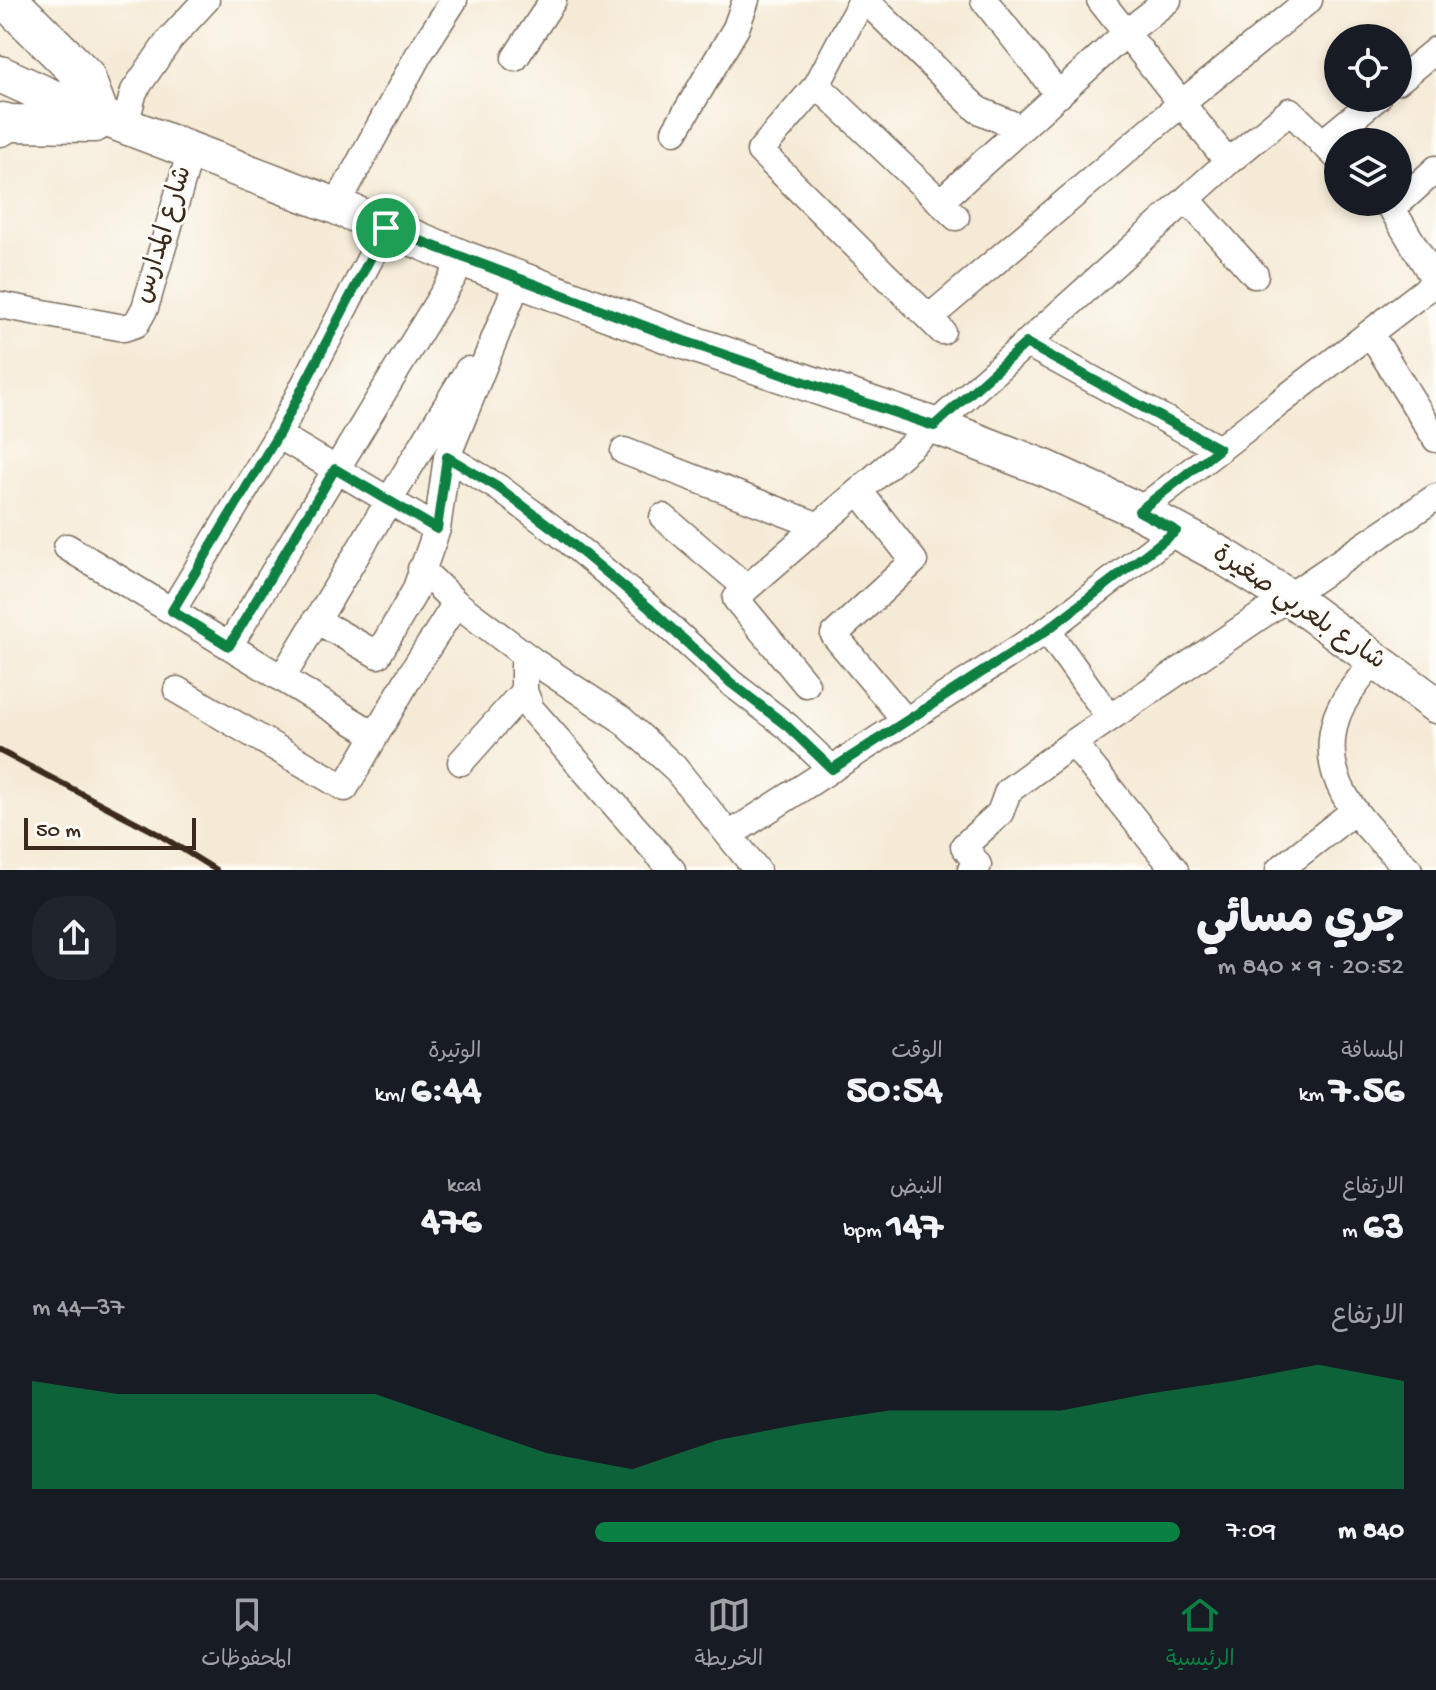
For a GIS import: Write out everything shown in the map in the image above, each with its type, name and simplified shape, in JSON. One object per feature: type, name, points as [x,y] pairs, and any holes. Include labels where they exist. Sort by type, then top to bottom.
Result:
[{"type":"main road","points":[[7,0],[84,76],[112,121]]},
{"type":"main road","name":"شارع بلعربي صغيرة","points":[[0,74],[464,259],[513,291],[684,341],[934,426],[1047,469],[1139,511],[1223,556],[1288,597],[1436,705]]},
{"type":"main road","name":"شارع بلعربي صغيرة","points":[[1,124],[112,121]]},
{"type":"street","points":[[112,121],[170,39],[206,0]]},
{"type":"street","points":[[336,206],[419,54],[454,0]]},
{"type":"street","points":[[515,58],[553,0]]},
{"type":"street","points":[[675,131],[736,28],[746,0]]},
{"type":"street","points":[[1021,128],[978,110],[864,0],[817,85],[760,151],[935,325],[1182,103],[1309,0]]},
{"type":"street","points":[[984,0],[1059,95]]},
{"type":"street","points":[[1100,0],[1228,162]]},
{"type":"street","points":[[817,85],[948,210],[1021,128],[1126,33],[1168,0]]},
{"type":"street","points":[[1412,70],[1436,50]]},
{"type":"street","points":[[806,684],[736,599],[1228,162],[1290,111],[1324,144]]},
{"type":"street","points":[[1350,128],[1364,112]]},
{"type":"street","name":"شارع المدارس","points":[[0,305],[124,328],[136,324],[145,308],[191,150]]},
{"type":"street","points":[[1412,188],[1436,169]]},
{"type":"street","points":[[1187,199],[1255,275]]},
{"type":"street","points":[[1139,511],[1436,282],[1394,216]]},
{"type":"street","points":[[172,611],[278,435],[386,228]]},
{"type":"street","points":[[229,646],[464,259]]},
{"type":"street","points":[[316,620],[378,655],[415,591],[437,529],[447,457],[513,291]]},
{"type":"street","points":[[282,678],[513,291]]},
{"type":"street","points":[[1370,333],[1428,409],[1436,439]]},
{"type":"street","points":[[1026,343],[1219,449]]},
{"type":"street","points":[[278,435],[437,529]]},
{"type":"street","points":[[624,451],[819,526]]},
{"type":"street","points":[[447,457],[499,488],[559,533],[677,632],[731,683],[787,726],[832,769]]},
{"type":"street","points":[[859,491],[914,561],[834,635],[906,721]]},
{"type":"street","points":[[971,870],[978,865],[964,846],[1000,813],[1008,791],[1073,743],[1436,497]]},
{"type":"street","points":[[663,517],[747,588]]},
{"type":"street","points":[[729,835],[1047,630],[1176,531]]},
{"type":"street","points":[[67,547],[375,735]]},
{"type":"street","points":[[421,569],[456,603],[524,655],[621,719],[674,767],[757,870]]},
{"type":"street","points":[[177,690],[345,788],[456,603]]},
{"type":"street","points":[[1047,630],[1110,718]]},
{"type":"street","points":[[524,655],[524,691],[531,709],[672,870]]},
{"type":"street","points":[[1375,659],[1337,717],[1333,745],[1336,781],[1353,812],[1409,870]]},
{"type":"street","points":[[461,762],[524,691]]},
{"type":"street","points":[[1073,743],[1164,866]]},
{"type":"street","points":[[1292,866],[1353,812]]},
{"type":"railway","points":[[0,751],[153,831],[216,870]]},
{"type":"route","points":[[386,228],[684,341],[934,426],[1026,343],[1219,449],[1139,511],[1176,531],[1047,630],[832,769],[787,726],[731,683],[687,641],[559,533],[499,488],[447,457],[437,529],[335,469],[229,646],[172,611],[278,435],[386,228]]}]
